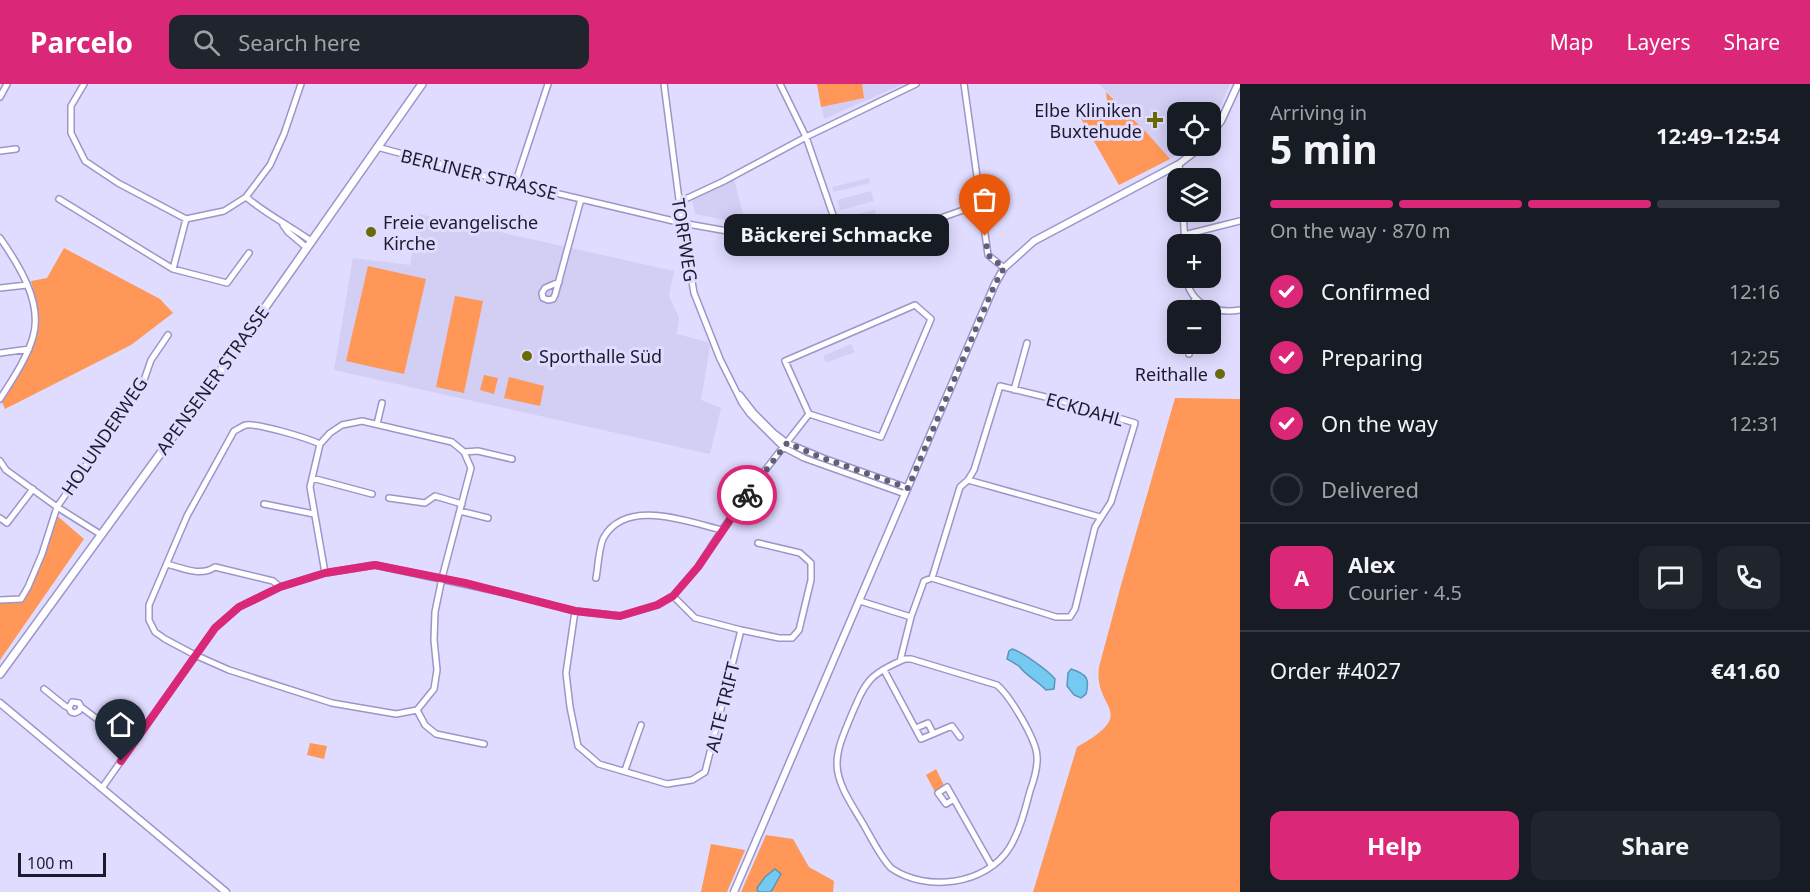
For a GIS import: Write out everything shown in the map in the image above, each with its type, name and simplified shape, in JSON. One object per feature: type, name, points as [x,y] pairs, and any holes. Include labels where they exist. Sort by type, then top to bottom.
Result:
[{"type":"main road","name":"APENSENER STRASSE","points":[[0,674],[224,366],[422,84]]},
{"type":"street","points":[[0,97],[7,84]]},
{"type":"street","points":[[84,84],[71,106],[70,133],[85,161],[118,183],[186,219],[224,211],[246,197],[270,165],[284,134],[301,84]]},
{"type":"street","points":[[515,184],[548,84]]},
{"type":"street","name":"TORFWEG","points":[[664,84],[682,223],[694,293],[720,359],[735,389],[754,413],[785,445],[804,458],[907,491]]},
{"type":"street","points":[[780,84],[806,137],[842,241]]},
{"type":"street","points":[[679,202],[916,84]]},
{"type":"street","points":[[964,84],[988,255],[1004,268]]},
{"type":"street","points":[[1221,121],[1238,84]]},
{"type":"street","name":"BERLINER STRASSE","points":[[377,147],[515,184],[682,223],[778,241],[802,243],[842,241],[896,234],[980,204]]},
{"type":"street","points":[[0,151],[16,149]]},
{"type":"street","points":[[734,892],[995,284],[1004,268],[1034,241],[1179,164],[1189,156]]},
{"type":"street","points":[[1179,164],[1179,168]]},
{"type":"street","points":[[246,197],[282,224],[292,228],[309,245]]},
{"type":"street","points":[[59,199],[173,269],[226,283],[249,253]]},
{"type":"street","name":"BERLINER STRASSE","points":[[559,282],[581,199]]},
{"type":"street","points":[[173,269],[186,219]]},
{"type":"street","points":[[1191,234],[1240,221]]},
{"type":"street","points":[[0,238],[27,285],[35,320],[34,335],[29,349],[0,399]]},
{"type":"street","points":[[0,288],[27,285]]},
{"type":"street","points":[[1189,288],[1195,299],[1215,310],[1228,312],[1240,310]]},
{"type":"street","points":[[915,305],[931,319],[881,437],[809,414],[785,361],[915,305]]},
{"type":"street","name":"HOLUNDERWEG","points":[[0,600],[21,599],[42,554],[57,507],[143,383],[152,360],[168,335]]},
{"type":"street","points":[[900,662],[911,617],[924,582],[932,578],[960,487],[974,470],[1000,386],[1014,390],[1027,343]]},
{"type":"street","points":[[0,352],[29,349]]},
{"type":"street","name":"ECKDAHL","points":[[932,578],[1056,617],[1070,617],[1075,609],[1095,527],[1111,502],[1135,423],[1062,401],[1014,390]]},
{"type":"street","points":[[377,424],[382,404]]},
{"type":"street","points":[[102,788],[215,628],[239,607],[280,587],[325,573],[375,565],[442,578],[575,611],[620,616],[657,605],[673,596],[698,567],[722,530],[809,414]]},
{"type":"street","points":[[320,444],[263,427],[246,425],[234,431],[187,516],[149,605],[149,620],[155,632],[165,639],[195,656],[229,670],[332,702],[396,714],[417,710],[434,689],[437,670],[434,640],[435,612],[471,468],[464,452],[452,442],[362,421],[342,425],[330,433],[320,444],[310,487],[325,573]]},
{"type":"street","points":[[464,452],[478,451],[512,459]]},
{"type":"street","points":[[0,461],[6,470],[57,507],[100,534]]},
{"type":"street","points":[[312,478],[372,494]]},
{"type":"street","points":[[968,480],[1100,517]]},
{"type":"street","points":[[0,518],[7,523],[33,489]]},
{"type":"street","points":[[389,498],[425,503],[435,496],[462,504]]},
{"type":"street","points":[[264,504],[314,514]]},
{"type":"street","points":[[460,511],[488,518]]},
{"type":"street","points":[[596,578],[603,538],[614,525],[627,519],[656,514],[722,530]]},
{"type":"street","points":[[673,596],[695,618],[779,638],[792,638],[799,630],[811,580],[811,563],[800,553],[758,543]]},
{"type":"street","points":[[167,564],[199,572],[209,571],[215,567],[273,581],[280,587]]},
{"type":"street","points":[[860,601],[911,617]]},
{"type":"street","name":"ALTE TRIFT","points":[[575,611],[566,673],[578,746],[599,764],[667,784],[692,780],[705,772],[741,630]]},
{"type":"street","points":[[911,658],[998,685],[1004,691],[1036,749],[1037,766],[1027,804],[1010,847],[1001,859],[974,878],[944,887],[921,885],[892,869],[880,854],[839,775],[840,743],[864,687],[872,676],[900,662],[911,658]]},
{"type":"street","points":[[884,670],[921,739],[952,726],[960,736]]},
{"type":"street","points":[[44,689],[69,708],[75,702],[79,703],[81,707],[132,745]]},
{"type":"street","points":[[0,703],[226,892]]},
{"type":"street","points":[[417,710],[425,724],[436,734],[484,744]]},
{"type":"street","points":[[916,728],[928,723],[933,733]]},
{"type":"street","points":[[625,770],[641,725]]},
{"type":"street","points":[[954,799],[946,804],[938,793],[947,787],[954,799],[992,866]]},
{"type":"shaded area","points":[[817,84],[903,84],[824,119]]},
{"type":"shaded area","points":[[817,84],[862,84],[864,98],[821,107]]},
{"type":"shaded area","name":"Elbe Kliniken Buxtehude","points":[[1099,84],[1230,84],[1221,104],[1221,102],[1167,102],[1167,156]]},
{"type":"shaded area","points":[[1106,92],[1170,159],[1119,185],[1080,117],[1108,109]]},
{"type":"shaded area","points":[[869,178],[870,183],[833,192],[832,187]]},
{"type":"shaded area","points":[[734,179],[744,218],[730,221],[695,214],[692,199]]},
{"type":"shaded area","points":[[871,191],[874,201],[840,210],[837,200]]},
{"type":"shaded area","points":[[875,210],[877,220],[847,227],[844,217]]},
{"type":"shaded area","points":[[419,214],[674,271],[669,296],[679,318],[677,334],[707,342],[710,346],[701,400],[721,408],[710,454],[334,370],[353,258],[410,265]]},
{"type":"shaded area","points":[[879,225],[880,231],[858,237],[856,231]]},
{"type":"shaded area","points":[[64,248],[160,299],[173,313],[131,345],[5,409],[2,402],[26,362],[38,329],[37,308],[31,281],[47,278]]},
{"type":"shaded area","points":[[368,266],[426,279],[404,374],[346,361]]},
{"type":"shaded area","points":[[455,296],[483,301],[464,393],[436,387]]},
{"type":"shaded area","points":[[851,344],[855,352],[826,363],[823,356]]},
{"type":"shaded area","points":[[484,375],[498,378],[494,394],[480,390]]},
{"type":"shaded area","points":[[509,377],[544,386],[540,406],[504,398]]},
{"type":"shaded area","points":[[1175,398],[1240,399],[1240,892],[1033,892],[1077,747],[1096,735],[1107,725],[1111,717],[1099,681],[1099,667]]},
{"type":"shaded area","points":[[55,514],[84,539],[0,660],[0,600],[21,599],[28,587]]},
{"type":"shaded area","points":[[310,743],[327,746],[324,759],[307,755]]},
{"type":"shaded area","points":[[936,769],[945,787],[935,792],[926,775]]},
{"type":"shaded area","points":[[766,835],[793,839],[809,867],[834,881],[833,892],[741,892]]},
{"type":"shaded area","points":[[711,844],[745,850],[727,892],[701,892]]},
{"type":"water","points":[[1012,649],[1042,667],[1052,676],[1055,679],[1054,689],[1046,690],[1019,666],[1007,659]]},
{"type":"water","points":[[1071,669],[1086,678],[1088,684],[1086,694],[1081,698],[1074,695],[1067,686],[1068,673]]},
{"type":"water","points":[[775,869],[781,874],[772,890],[758,892],[757,888],[765,877]]},
{"type":"way so far","points":[[747,495],[787,443],[908,488],[995,284],[1004,268],[988,255],[985,236]]},
{"type":"place","name":"Elbe Kliniken Buxtehude","points":[[1155,120]]},
{"type":"place","name":"Freie evangelische Kirche","points":[[371,232]]},
{"type":"place","name":"Bäckerei Schmacke","points":[[985,236]]},
{"type":"place","name":"Sporthalle Süd","points":[[527,356]]},
{"type":"place","name":"Reithalle","points":[[1220,374]]},
{"type":"route","points":[[121,761],[215,628],[239,607],[280,587],[325,573],[375,565],[389,566],[575,611],[620,616],[657,605],[673,596],[698,567],[747,495]]}]
